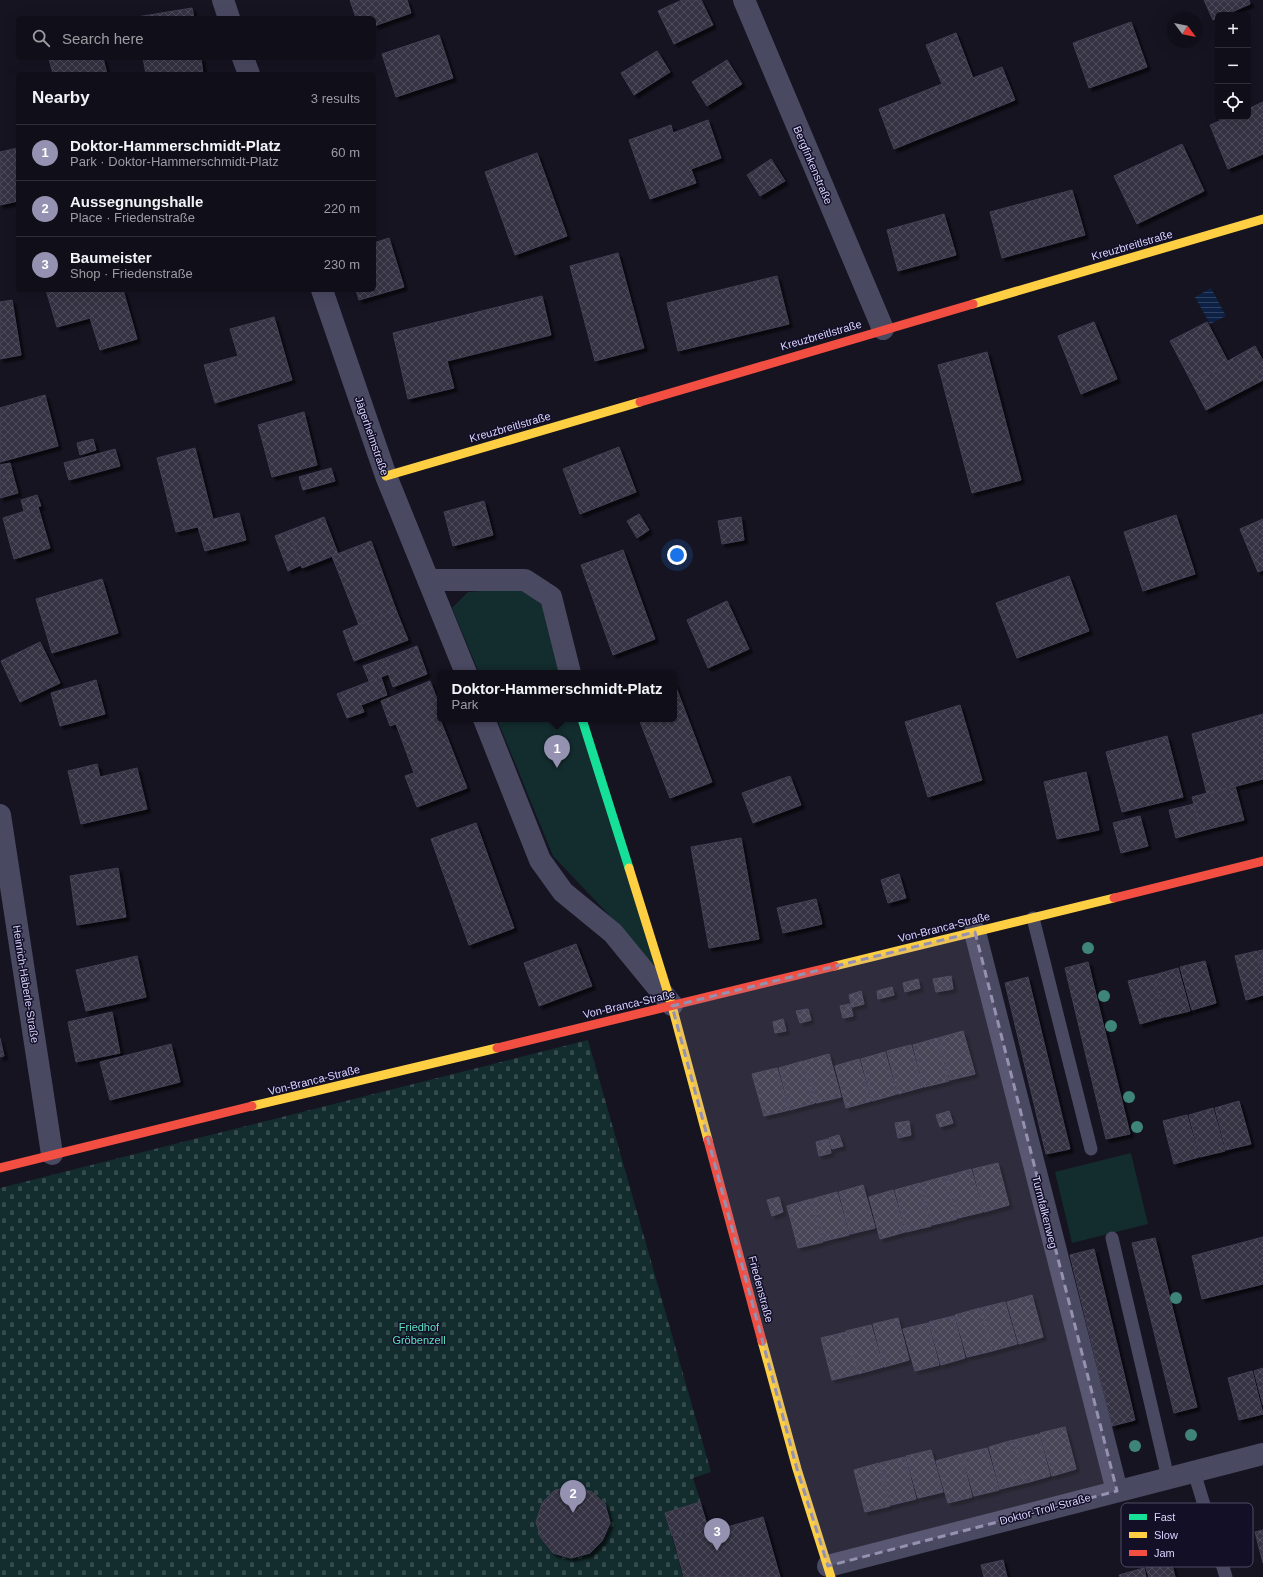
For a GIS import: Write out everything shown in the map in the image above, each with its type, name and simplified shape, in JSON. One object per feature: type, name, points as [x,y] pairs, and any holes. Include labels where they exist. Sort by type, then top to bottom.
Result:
[{"type":"street","points":[[223,0],[228,16]]},
{"type":"street","name":"Bergfinkenstraße","points":[[744,0],[883,330]]},
{"type":"street","points":[[244,60],[248,72]]},
{"type":"street","name":"Kreuzbreitlstraße","points":[[386,476],[1263,219]]},
{"type":"street","name":"Jägerheimstraße","points":[[323,292],[386,476],[465,670]]},
{"type":"street","points":[[428,580],[525,580],[551,597],[569,670]]},
{"type":"street","points":[[485,722],[540,860],[563,892],[613,933],[672,1006]]},
{"type":"street","name":"Friedenstraße","points":[[583,722],[672,1006],[797,1469],[829,1571]]},
{"type":"street","name":"Heinrich-Häberle-Straße","points":[[0,815],[52,1154]]},
{"type":"street","name":"Von-Branca-Straße","points":[[0,1168],[52,1154],[672,1006],[1263,861]]},
{"type":"street","name":"Turmfalkenweg","points":[[974,932],[1117,1491]]},
{"type":"street","name":"Doktor-Troll-Straße","points":[[829,1571],[1117,1491],[1263,1454]]},
{"type":"lane","points":[[1033,918],[1091,1149]]},
{"type":"lane","points":[[1112,1238],[1168,1478]]},
{"type":"lane","points":[[1194,1472],[1203,1503]]},
{"type":"lane","points":[[1223,1567],[1226,1577]]},
{"type":"highlighted area","points":[[975,932],[1117,1491],[828,1566],[797,1469],[672,1006]]},
{"type":"green space","points":[[523,588],[548,610],[568,670],[478,670],[452,608],[468,592]]},
{"type":"green space","points":[[498,722],[583,722],[663,990],[628,935],[553,856]]},
{"type":"green space","name":"Friedhof Gröbenzell","points":[[588,1040],[711,1472],[693,1478],[708,1525],[672,1536],[683,1577],[0,1577],[0,1188]]},
{"type":"green space","points":[[1131,1153],[1148,1224],[1072,1243],[1055,1172]]},
{"type":"water","points":[[1211,288],[1226,316],[1210,324],[1195,297]]},
{"type":"building","points":[[350,0],[407,0],[411,13],[376,25],[376,16],[355,16]]},
{"type":"building","points":[[682,0],[701,0],[713,25],[674,44],[658,11]]},
{"type":"building","points":[[1204,0],[1249,0],[1250,4],[1232,12],[1215,12],[1215,19],[1213,20]]},
{"type":"building","points":[[192,8],[194,16],[143,16]]},
{"type":"building","points":[[1131,22],[1147,67],[1089,88],[1073,43]]},
{"type":"building","points":[[956,33],[973,78],[1002,67],[1015,100],[894,149],[879,109],[942,84],[926,45]]},
{"type":"building","points":[[439,35],[453,78],[396,97],[382,54]]},
{"type":"building","points":[[657,51],[670,72],[634,95],[621,73]]},
{"type":"building","points":[[49,60],[104,60],[106,72],[52,72]]},
{"type":"building","points":[[143,60],[201,60],[203,72],[146,72]]},
{"type":"building","points":[[727,60],[742,84],[707,106],[692,82]]},
{"type":"building","points":[[1263,102],[1263,154],[1228,169],[1210,125],[1222,120],[1251,120],[1251,108]]},
{"type":"building","points":[[708,120],[721,158],[691,169],[696,183],[650,199],[629,140],[671,125],[673,133]]},
{"type":"building","points":[[1182,144],[1204,191],[1137,224],[1114,176]]},
{"type":"building","points":[[16,148],[16,201],[0,205],[0,152]]},
{"type":"building","points":[[537,153],[567,236],[515,255],[485,172]]},
{"type":"building","points":[[771,159],[785,181],[760,196],[747,175]]},
{"type":"building","points":[[1072,190],[1085,235],[1002,258],[990,212]]},
{"type":"building","points":[[944,214],[956,255],[898,271],[887,230]]},
{"type":"building","points":[[389,238],[404,287],[359,300],[357,292],[376,292],[376,242]]},
{"type":"building","points":[[618,253],[644,348],[595,361],[570,266]]},
{"type":"building","points":[[777,276],[789,324],[678,351],[667,303]]},
{"type":"building","points":[[47,292],[124,292],[137,339],[100,350],[90,318],[57,327]]},
{"type":"building","points":[[542,296],[551,335],[447,361],[454,388],[408,399],[393,333]]},
{"type":"building","points":[[12,300],[21,355],[0,359],[0,302]]},
{"type":"building","points":[[274,317],[292,380],[215,403],[204,365],[238,356],[230,329]]},
{"type":"building","points":[[1094,322],[1117,379],[1081,394],[1058,336]]},
{"type":"building","points":[[1207,322],[1229,364],[1192,383],[1170,341]]},
{"type":"building","points":[[1255,346],[1263,361],[1263,380],[1206,410],[1192,383],[1229,364],[1228,361]]},
{"type":"building","points":[[987,352],[1021,480],[972,493],[938,365]]},
{"type":"building","points":[[45,395],[58,446],[0,462],[0,408]]},
{"type":"building","points":[[304,412],[317,465],[272,477],[258,425]]},
{"type":"building","points":[[93,439],[96,450],[80,455],[77,443]]},
{"type":"building","points":[[619,447],[636,492],[580,514],[563,469]]},
{"type":"building","points":[[195,448],[214,523],[176,532],[157,458]]},
{"type":"building","points":[[115,449],[120,466],[69,480],[64,463]]},
{"type":"building","points":[[10,463],[13,475],[0,479],[0,465]]},
{"type":"building","points":[[331,468],[335,481],[303,490],[299,477]]},
{"type":"building","points":[[13,475],[18,493],[0,498],[0,479]]},
{"type":"building","points":[[37,495],[41,506],[24,511],[21,500]]},
{"type":"building","points":[[484,501],[493,535],[453,546],[444,512]]},
{"type":"building","points":[[38,507],[50,548],[14,559],[3,518]]},
{"type":"building","points":[[239,513],[246,540],[205,551],[198,527],[214,523],[214,519]]},
{"type":"building","points":[[639,514],[649,530],[637,538],[627,521]]},
{"type":"building","points":[[1176,515],[1195,574],[1143,591],[1124,532]]},
{"type":"building","points":[[324,517],[338,554],[302,568],[288,531]]},
{"type":"building","points":[[741,517],[744,540],[722,544],[718,521]]},
{"type":"building","points":[[1263,519],[1263,570],[1258,572],[1240,529]]},
{"type":"building","points":[[288,531],[301,565],[288,571],[275,536]]},
{"type":"building","points":[[371,541],[396,610],[359,625],[332,556]]},
{"type":"building","points":[[623,550],[655,639],[613,655],[581,565]]},
{"type":"building","points":[[1069,576],[1089,631],[1017,658],[996,603]]},
{"type":"building","points":[[102,579],[118,633],[52,653],[36,599]]},
{"type":"building","points":[[727,601],[749,649],[708,668],[687,620]]},
{"type":"building","points":[[396,610],[408,640],[354,661],[343,631]]},
{"type":"building","points":[[40,642],[60,683],[20,702],[1,661]]},
{"type":"building","points":[[417,646],[427,674],[393,687],[383,659]]},
{"type":"building","points":[[383,659],[389,674],[369,681],[363,666]]},
{"type":"building","points":[[381,677],[387,695],[361,705],[364,712],[347,718],[337,694]]},
{"type":"building","points":[[96,680],[105,714],[60,726],[51,693]]},
{"type":"building","points":[[430,681],[437,699],[437,722],[441,722],[467,788],[417,807],[405,776],[414,773],[396,724],[390,726],[381,701]]},
{"type":"building","points":[[677,690],[712,782],[670,798],[640,722],[677,722]]},
{"type":"building","points":[[960,705],[982,780],[928,797],[905,722]]},
{"type":"building","points":[[1263,714],[1263,779],[1207,794],[1192,734]]},
{"type":"building","points":[[1167,736],[1183,797],[1122,812],[1106,752]]},
{"type":"building","points":[[97,764],[100,777],[137,768],[147,809],[81,824],[68,771]]},
{"type":"building","points":[[1086,772],[1099,830],[1057,839],[1044,782]]},
{"type":"building","points":[[790,776],[801,805],[753,823],[742,793]]},
{"type":"building","points":[[1235,786],[1244,820],[1201,831],[1192,797]]},
{"type":"building","points":[[1194,804],[1201,831],[1176,838],[1169,810]]},
{"type":"building","points":[[1140,816],[1148,846],[1121,853],[1113,823]]},
{"type":"building","points":[[476,823],[514,928],[469,945],[431,839]]},
{"type":"building","points":[[741,838],[759,939],[709,948],[691,847]]},
{"type":"building","points":[[118,868],[126,917],[77,925],[70,876]]},
{"type":"building","points":[[899,874],[906,898],[888,903],[881,880]]},
{"type":"building","points":[[816,899],[822,924],[783,933],[777,908]]},
{"type":"building","points":[[576,944],[592,986],[539,1006],[524,963]]},
{"type":"building","points":[[1263,950],[1263,973],[1258,951]]},
{"type":"building","points":[[1257,951],[1263,977],[1263,995],[1246,1000],[1235,956]]},
{"type":"building","points":[[137,956],[146,997],[86,1011],[76,970]]},
{"type":"building","points":[[1205,961],[1216,1003],[1192,1010],[1180,967]]},
{"type":"building","points":[[1088,962],[1130,1134],[1106,1139],[1065,968]]},
{"type":"building","points":[[1178,968],[1190,1011],[1165,1017],[1154,975]]},
{"type":"building","points":[[1153,975],[1164,1017],[1140,1024],[1128,981]]},
{"type":"building","points":[[951,976],[953,989],[936,992],[933,979]]},
{"type":"building","points":[[1028,977],[1070,1149],[1046,1154],[1005,983]]},
{"type":"building","points":[[918,979],[920,988],[905,992],[903,983]]},
{"type":"building","points":[[892,987],[894,995],[878,999],[877,991]]},
{"type":"building","points":[[861,991],[864,1004],[852,1007],[849,995]]},
{"type":"building","points":[[850,1004],[853,1016],[843,1018],[840,1006]]},
{"type":"building","points":[[808,1009],[811,1020],[800,1023],[796,1011]]},
{"type":"building","points":[[112,1012],[120,1053],[76,1062],[68,1022]]},
{"type":"building","points":[[783,1019],[786,1031],[775,1033],[773,1022]]},
{"type":"building","points":[[963,1031],[975,1074],[950,1080],[938,1038]]},
{"type":"building","points":[[0,1038],[4,1056],[0,1057]]},
{"type":"building","points":[[937,1038],[949,1081],[924,1087],[913,1045]]},
{"type":"building","points":[[171,1044],[180,1082],[110,1100],[100,1062]]},
{"type":"building","points":[[911,1045],[923,1087],[898,1094],[887,1051]]},
{"type":"building","points":[[885,1052],[897,1094],[872,1101],[861,1059]]},
{"type":"building","points":[[829,1054],[841,1097],[816,1103],[804,1061]]},
{"type":"building","points":[[859,1059],[871,1101],[846,1108],[835,1066]]},
{"type":"building","points":[[803,1061],[815,1103],[790,1110],[779,1068]]},
{"type":"building","points":[[777,1068],[789,1110],[764,1116],[752,1074]]},
{"type":"building","points":[[1239,1101],[1251,1144],[1226,1150],[1215,1108]]},
{"type":"building","points":[[1213,1108],[1225,1151],[1200,1157],[1189,1115]]},
{"type":"building","points":[[949,1111],[953,1123],[940,1127],[936,1115]]},
{"type":"building","points":[[1187,1115],[1199,1157],[1174,1164],[1163,1121]]},
{"type":"building","points":[[909,1121],[911,1135],[898,1138],[895,1123]]},
{"type":"building","points":[[839,1135],[843,1146],[832,1149],[829,1138]]},
{"type":"building","points":[[828,1139],[831,1153],[819,1156],[816,1142]]},
{"type":"building","points":[[998,1163],[1009,1205],[984,1212],[973,1169]]},
{"type":"building","points":[[971,1169],[983,1212],[958,1218],[947,1176]]},
{"type":"building","points":[[946,1176],[957,1219],[932,1225],[921,1183]]},
{"type":"building","points":[[920,1183],[931,1226],[906,1232],[895,1190]]},
{"type":"building","points":[[863,1185],[875,1228],[850,1234],[839,1192]]},
{"type":"building","points":[[893,1190],[905,1232],[880,1239],[869,1197]]},
{"type":"building","points":[[837,1192],[849,1235],[824,1241],[812,1199]]},
{"type":"building","points":[[779,1197],[783,1212],[772,1216],[767,1200]]},
{"type":"building","points":[[811,1199],[823,1242],[798,1248],[787,1206]]},
{"type":"building","points":[[1263,1237],[1263,1284],[1202,1299],[1192,1256]]},
{"type":"building","points":[[1155,1238],[1197,1407],[1174,1413],[1132,1243]]},
{"type":"building","points":[[1094,1249],[1135,1420],[1112,1426],[1070,1255]]},
{"type":"building","points":[[1032,1295],[1043,1337],[1019,1344],[1007,1302]]},
{"type":"building","points":[[1005,1302],[1017,1344],[992,1351],[981,1308]]},
{"type":"building","points":[[980,1308],[992,1351],[967,1357],[955,1315]]},
{"type":"building","points":[[954,1316],[965,1358],[941,1365],[929,1322]]},
{"type":"building","points":[[898,1318],[909,1360],[884,1367],[873,1324]]},
{"type":"building","points":[[928,1323],[939,1365],[915,1371],[903,1329]]},
{"type":"building","points":[[871,1325],[883,1367],[858,1374],[846,1331]]},
{"type":"building","points":[[846,1332],[857,1374],[832,1380],[821,1338]]},
{"type":"building","points":[[1263,1368],[1263,1405],[1254,1371]]},
{"type":"building","points":[[1252,1371],[1263,1414],[1239,1420],[1228,1378]]},
{"type":"building","points":[[1065,1427],[1076,1469],[1052,1476],[1040,1433]]},
{"type":"building","points":[[1039,1434],[1050,1476],[1026,1483],[1014,1440]]},
{"type":"building","points":[[1013,1440],[1025,1483],[1000,1489],[989,1447]]},
{"type":"building","points":[[987,1448],[999,1490],[974,1496],[962,1454]]},
{"type":"building","points":[[931,1450],[943,1492],[918,1498],[906,1456]]},
{"type":"building","points":[[961,1454],[972,1497],[948,1503],[936,1461]]},
{"type":"building","points":[[905,1457],[916,1499],[891,1505],[880,1463]]},
{"type":"building","points":[[879,1463],[890,1506],[865,1512],[854,1470]]},
{"type":"building","points":[[574,1486],[592,1492],[605,1504],[610,1523],[602,1541],[590,1553],[571,1558],[553,1553],[541,1538],[536,1522],[542,1503],[555,1490]]},
{"type":"building","points":[[700,1502],[707,1525],[672,1536],[665,1513]]},
{"type":"building","points":[[763,1517],[780,1577],[684,1577],[673,1536],[708,1526],[709,1532]]},
{"type":"building","points":[[1263,1530],[1263,1563],[1255,1532]]},
{"type":"building","points":[[1003,1560],[1007,1577],[984,1577],[981,1565]]},
{"type":"building","points":[[1172,1567],[1175,1577],[1149,1577],[1146,1568]]},
{"type":"building","points":[[1144,1568],[1146,1577],[1120,1577],[1119,1575]]},
{"type":"traffic: fast","points":[[583,722],[629,868]]},
{"type":"traffic: slow","points":[[973,304],[1263,219]]},
{"type":"traffic: slow","points":[[386,476],[640,402]]},
{"type":"traffic: slow","points":[[629,868],[672,1006],[708,1140]]},
{"type":"traffic: slow","points":[[835,966],[1114,898]]},
{"type":"traffic: slow","points":[[252,1106],[497,1048]]},
{"type":"traffic: slow","points":[[762,1341],[797,1469],[831,1577]]},
{"type":"traffic: jam","points":[[640,402],[973,304]]},
{"type":"traffic: jam","points":[[1114,898],[1263,861]]},
{"type":"traffic: jam","points":[[497,1048],[835,966]]},
{"type":"traffic: jam","points":[[0,1168],[252,1106]]},
{"type":"traffic: jam","points":[[708,1140],[762,1341]]},
{"type":"place","name":"Doktor-Hammerschmidt-Platz","points":[[557,768]]},
{"type":"place","name":"Aussegnungshalle","points":[[573,1513]]},
{"type":"place","name":"Baumeister","points":[[717,1551]]}]
